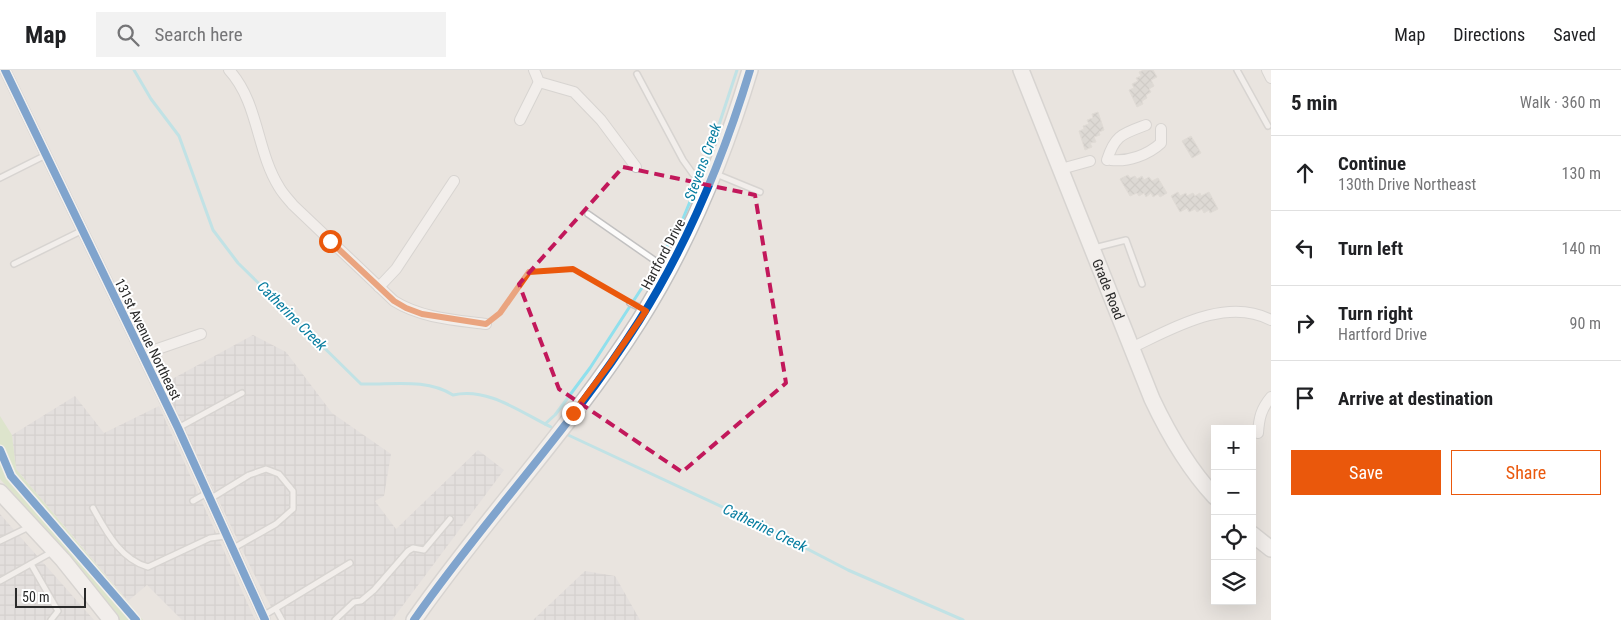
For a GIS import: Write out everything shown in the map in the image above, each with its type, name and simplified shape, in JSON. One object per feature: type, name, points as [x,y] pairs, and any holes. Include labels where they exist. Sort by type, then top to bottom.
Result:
[{"type":"main road","name":"Hartford Drive","points":[[414,620],[450,568],[609,365],[666,268],[711,179],[730,135],[750,70]]},
{"type":"main road","name":"Grade Road","points":[[1021,70],[1131,348],[1167,432],[1200,481],[1211,493]]},
{"type":"main road","points":[[0,492],[55,551],[111,620]]},
{"type":"main road","points":[[1256,537],[1271,549]]},
{"type":"street","name":"131st Avenue Northeast","points":[[5,70],[81,231],[178,428],[264,618]]},
{"type":"street","points":[[229,70],[246,94],[271,171],[279,188],[293,205],[394,301],[422,314],[486,324]]},
{"type":"street","points":[[520,120],[539,82],[534,70]]},
{"type":"street","points":[[1267,70],[1271,78]]},
{"type":"street","points":[[539,82],[574,92],[601,120],[636,167]]},
{"type":"street","points":[[1146,126],[1118,137],[1113,143],[1109,160],[1122,162],[1153,151],[1161,143],[1161,129]]},
{"type":"street","points":[[1061,169],[1090,161]]},
{"type":"street","points":[[379,287],[396,269],[454,181]]},
{"type":"street","points":[[1131,348],[1171,330],[1222,312],[1246,313],[1271,320]]},
{"type":"street","points":[[143,354],[201,334]]},
{"type":"street","points":[[1258,433],[1259,418],[1263,406],[1271,397]]},
{"type":"lane","points":[[1237,70],[1268,126]]},
{"type":"lane","points":[[637,74],[683,160],[697,176],[760,192]]},
{"type":"lane","points":[[0,178],[46,155]]},
{"type":"lane","points":[[588,214],[666,268]]},
{"type":"lane","points":[[14,264],[81,231]]},
{"type":"lane","points":[[1092,249],[1126,240],[1142,284]]},
{"type":"lane","points":[[630,303],[642,309]]},
{"type":"lane","points":[[178,428],[242,393]]},
{"type":"lane","points":[[193,501],[209,496],[249,475],[266,469],[279,474],[293,491],[293,509],[276,524],[232,549]]},
{"type":"lane","points":[[93,508],[111,538],[128,558],[148,567],[210,538],[226,536]]},
{"type":"lane","points":[[335,620],[354,602],[361,601],[368,596],[408,551],[413,548],[424,550],[450,519]]},
{"type":"lane","points":[[0,541],[32,526]]},
{"type":"lane","points":[[0,580],[55,551]]},
{"type":"lane","points":[[264,618],[350,563]]},
{"type":"lane","points":[[31,564],[58,611],[51,620]]},
{"type":"lane","points":[[276,609],[282,620]]},
{"type":"path","points":[[486,324],[496,317],[523,278],[533,271],[573,269],[630,303]]},
{"type":"highlighted area","points":[[623,167],[755,195],[786,383],[682,472],[559,389],[519,284]]},
{"type":"shaded area","points":[[253,335],[286,352],[332,413],[391,454],[384,496],[375,501],[396,529],[478,450],[504,470],[392,620],[278,620],[252,570],[163,384]]},
{"type":"shaded area","points":[[75,396],[104,433],[159,406],[255,620],[182,620],[147,585],[128,601],[16,469],[12,435]]},
{"type":"shaded area","points":[[0,514],[94,620],[0,620]]},
{"type":"shaded area","points":[[585,571],[615,576],[640,620],[533,620]]},
{"type":"green space","points":[[0,416],[12,435],[16,469],[143,620],[116,620],[69,554],[0,479]]},
{"type":"building","points":[[1153,70],[1157,77],[1151,80],[1154,86],[1149,89],[1151,92],[1142,101],[1143,104],[1137,107],[1129,90],[1134,88],[1132,84],[1138,81],[1136,78],[1141,76],[1139,72]]},
{"type":"building","points":[[1098,112],[1104,130],[1099,132],[1100,135],[1094,137],[1096,142],[1090,143],[1092,147],[1085,150],[1079,131],[1084,129],[1083,126],[1089,124],[1087,120],[1093,118],[1092,114]]},
{"type":"building","points":[[1191,136],[1201,153],[1192,158],[1182,141]]},
{"type":"building","points":[[1128,175],[1130,178],[1135,176],[1137,179],[1142,176],[1144,180],[1149,177],[1152,181],[1158,178],[1167,193],[1160,197],[1158,194],[1153,197],[1151,193],[1146,197],[1144,193],[1139,196],[1137,193],[1130,196],[1120,179]]},
{"type":"building","points":[[1178,192],[1180,196],[1186,193],[1187,196],[1193,193],[1195,196],[1200,193],[1201,196],[1209,192],[1218,209],[1210,213],[1209,210],[1204,213],[1202,209],[1197,212],[1195,209],[1189,212],[1187,208],[1180,212],[1171,196]]},
{"type":"waterway","name":"Catherine Creek","points":[[134,70],[151,99],[179,136],[213,230],[238,263],[361,384],[420,384],[432,386],[453,395],[466,393],[479,395],[504,402],[551,427]]},
{"type":"waterway","name":"Stevens Creek","points":[[545,424],[555,415],[590,368],[647,280],[682,221],[708,158],[737,70]]},
{"type":"waterway","name":"Catherine Creek","points":[[566,434],[761,525],[848,570],[963,620]]},
{"type":"cycle path","points":[[5,70],[178,428],[265,620]]},
{"type":"cycle path","points":[[414,620],[441,582],[586,398],[639,321],[674,261],[703,199],[728,136],[750,70]]},
{"type":"cycle path","points":[[0,450],[11,476],[136,620]]},
{"type":"route","points":[[330,241],[394,301],[422,314],[486,324],[506,306],[526,274],[533,271],[564,269],[578,271],[646,311],[573,413]]}]
